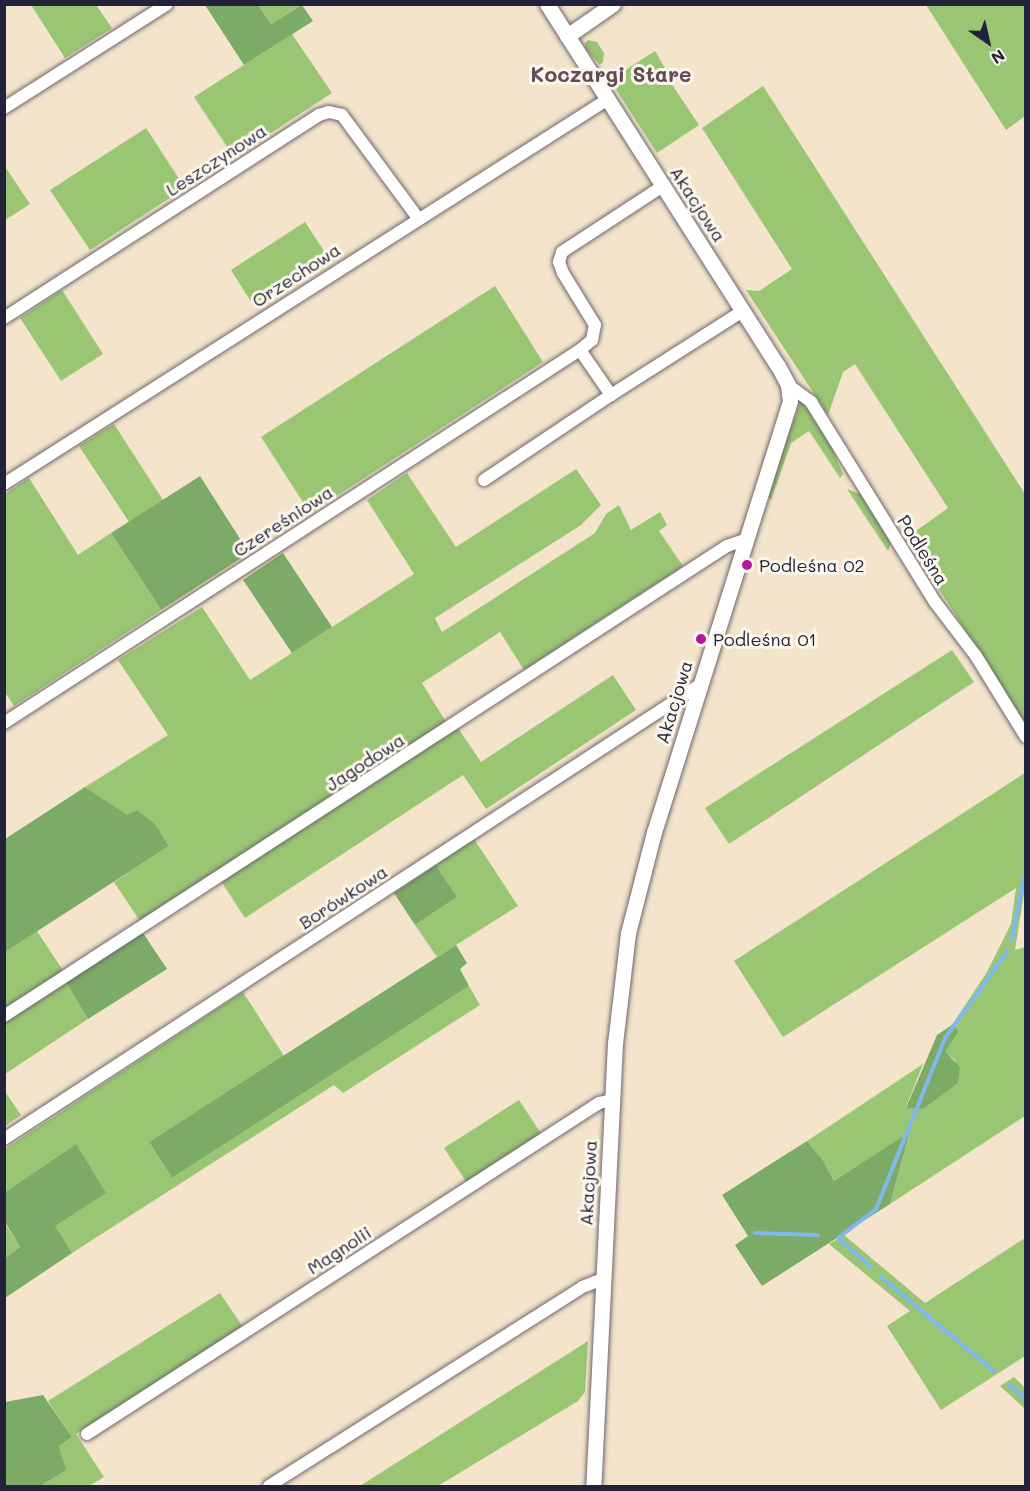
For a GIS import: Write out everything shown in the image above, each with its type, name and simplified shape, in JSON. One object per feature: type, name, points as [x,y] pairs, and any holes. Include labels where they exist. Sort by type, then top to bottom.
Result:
[{"type":"street","points":[[4,108],[167,4]]},
{"type":"street","name":"Akacjowa","points":[[547,4],[788,385],[789,412],[651,842],[628,933],[615,1043],[593,1486]]},
{"type":"street","points":[[567,36],[613,4]]},
{"type":"street","name":"Orzechowa","points":[[4,484],[608,99]]},
{"type":"street","name":"Leszczynowa","points":[[4,318],[319,115],[329,112],[342,115],[418,218]]},
{"type":"street","name":"Czereśniowa","points":[[4,723],[580,350],[592,340],[595,325],[563,273],[559,262],[562,252],[663,186]]},
{"type":"street","points":[[484,480],[611,394],[743,311]]},
{"type":"street","points":[[580,350],[611,394]]},
{"type":"street","name":"Podleśna","points":[[788,385],[811,402],[935,602],[970,648],[1026,737]]},
{"type":"street","name":"Jagodowa","points":[[4,1016],[727,546],[747,539]]},
{"type":"street","name":"Borówkowa","points":[[4,1139],[701,684]]},
{"type":"street","name":"Magnolii","points":[[87,1434],[599,1103],[612,1100]]},
{"type":"street","points":[[269,1486],[582,1287],[603,1279]]},
{"type":"green space","points":[[31,5],[96,5],[112,28],[65,58]]},
{"type":"green space","points":[[205,5],[258,5],[271,24],[302,5],[313,21],[244,65]]},
{"type":"green space","points":[[258,5],[302,5],[271,24]]},
{"type":"green space","points":[[926,5],[1025,5],[1025,116],[1006,130]]},
{"type":"green space","points":[[292,34],[332,93],[234,157],[194,97]]},
{"type":"green space","points":[[588,40],[597,42],[604,53],[603,62],[600,65],[585,48]]},
{"type":"green space","points":[[655,51],[669,75],[667,77],[699,125],[657,153],[610,80]]},
{"type":"green space","points":[[763,86],[1025,494],[1025,723],[906,538],[948,508],[855,364],[843,372],[828,415],[746,290],[759,291],[792,269],[702,128]]},
{"type":"green space","points":[[146,128],[185,188],[90,250],[50,190]]},
{"type":"green space","points":[[4,165],[30,204],[5,220],[4,220]]},
{"type":"green space","points":[[305,222],[328,257],[253,305],[231,270]]},
{"type":"green space","points":[[495,286],[543,362],[310,513],[261,437]]},
{"type":"green space","points":[[62,290],[103,354],[61,381],[20,318]]},
{"type":"green space","points":[[801,400],[830,444],[843,474],[840,478],[809,431],[791,443],[771,500],[767,496]]},
{"type":"green space","points":[[114,424],[163,500],[129,522],[79,446]]},
{"type":"green space","points":[[576,469],[601,505],[581,525],[435,618],[442,632],[595,533],[606,514],[619,505],[631,530],[660,512],[667,525],[659,531],[683,566],[524,670],[500,632],[422,683],[446,722],[142,924],[114,882],[169,846],[155,824],[137,810],[127,816],[85,787],[168,735],[118,660],[202,607],[250,680],[414,574],[367,500],[407,473],[456,547]]},
{"type":"green space","points":[[200,476],[249,553],[161,610],[111,533]]},
{"type":"green space","points":[[29,478],[78,555],[111,533],[161,610],[14,706],[5,692],[5,494]]},
{"type":"green space","points":[[847,489],[863,495],[891,543],[888,551]]},
{"type":"green space","points":[[283,553],[332,627],[292,653],[243,580]]},
{"type":"green space","points":[[952,650],[974,682],[729,844],[705,808]]},
{"type":"green space","points":[[613,675],[636,710],[486,809],[463,775],[245,918],[221,881],[458,728],[481,762]]},
{"type":"green space","points":[[1025,773],[1025,887],[1015,950],[1025,947],[1025,1116],[890,1204],[910,1133],[834,1181],[822,1159],[807,1141],[923,1064],[906,1107],[940,1095],[958,1083],[955,1060],[944,1051],[959,1031],[952,1025],[987,972],[1011,924],[1016,888],[783,1037],[734,961]]},
{"type":"green space","points":[[85,787],[127,815],[137,810],[155,824],[169,846],[5,952],[5,839]]},
{"type":"green space","points":[[474,839],[518,906],[437,957],[415,925],[457,897],[436,865]]},
{"type":"green space","points":[[436,865],[457,897],[415,925],[394,893]]},
{"type":"green space","points":[[37,931],[64,972],[5,1011],[5,952]]},
{"type":"green space","points":[[143,933],[167,969],[88,1019],[66,982]]},
{"type":"green space","points":[[456,945],[467,963],[460,969],[469,986],[172,1178],[149,1142]]},
{"type":"green space","points":[[66,982],[88,1019],[5,1074],[5,1022]]},
{"type":"green space","points":[[469,986],[480,1005],[343,1093],[334,1085],[72,1253],[55,1227],[76,1144],[5,1192],[5,1149],[243,992],[284,1056],[149,1142],[172,1178]]},
{"type":"green space","points":[[952,1025],[959,1031],[945,1051],[960,1067],[958,1083],[923,1109],[906,1108],[937,1035]]},
{"type":"green space","points":[[4,1090],[21,1115],[5,1126],[4,1126]]},
{"type":"green space","points":[[519,1100],[542,1135],[467,1183],[444,1148]]},
{"type":"green space","points":[[910,1132],[890,1204],[762,1286],[735,1245],[748,1236],[722,1195],[807,1141],[822,1159],[834,1181]]},
{"type":"green space","points":[[76,1144],[106,1193],[55,1226],[72,1253],[5,1298],[5,1258],[20,1247],[5,1222],[5,1192]]},
{"type":"green space","points":[[4,1222],[20,1247],[5,1258],[4,1258]]},
{"type":"green space","points":[[844,1235],[925,1303],[1025,1238],[1025,1356],[941,1410],[887,1326],[910,1311],[829,1244]]},
{"type":"green space","points":[[220,1293],[243,1327],[76,1434],[104,1477],[89,1486],[40,1486],[65,1470],[59,1446],[72,1437],[48,1401]]},
{"type":"green space","points":[[588,1341],[585,1392],[578,1401],[438,1486],[360,1486]]},
{"type":"green space","points":[[1014,1377],[1025,1388],[1025,1409],[1000,1386]]},
{"type":"green space","points":[[43,1395],[72,1437],[59,1446],[66,1470],[40,1486],[5,1486],[5,1402]]},
{"type":"waterway","points":[[1012,939],[1026,867]]},
{"type":"waterway","points":[[871,1267],[838,1238],[876,1209],[945,1038],[1007,952]]},
{"type":"waterway","points":[[755,1233],[818,1235]]},
{"type":"waterway","points":[[881,1277],[994,1371]]},
{"type":"waterway","points":[[1009,1385],[1026,1399]]},
{"type":"place","name":"Podleśna 02","points":[[747,565]]},
{"type":"place","name":"Podleśna 01","points":[[701,639]]},
{"type":"district","name":"Koczargi Stare","points":[[611,74]]}]
